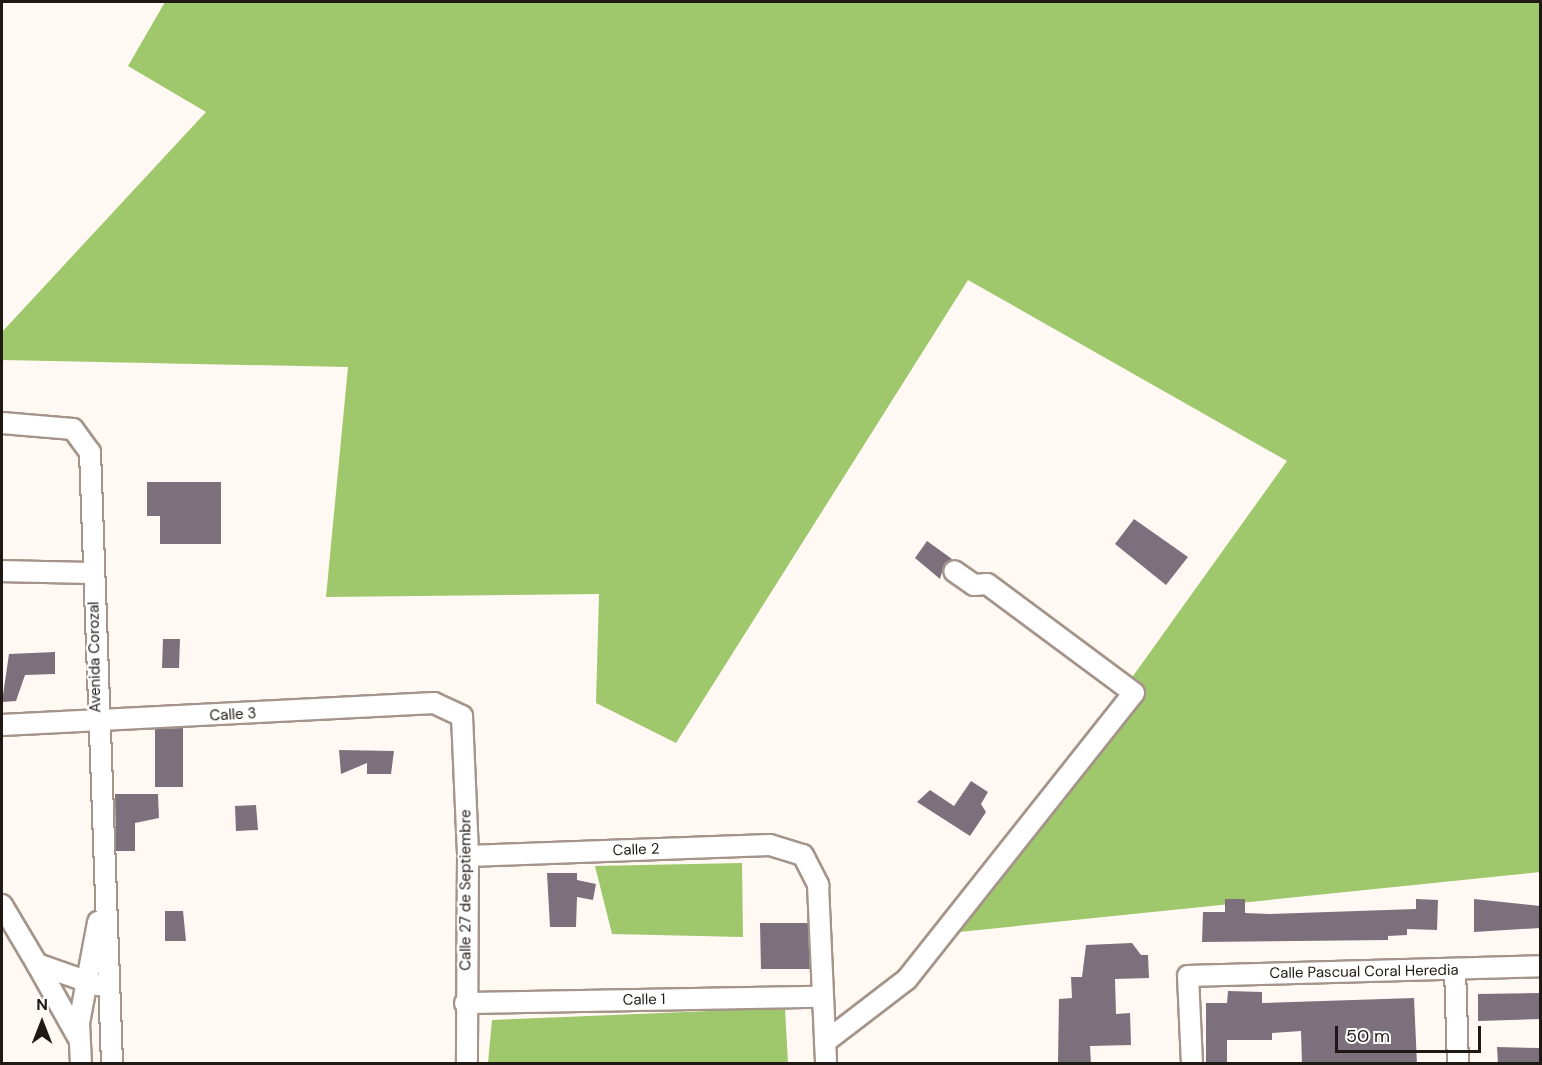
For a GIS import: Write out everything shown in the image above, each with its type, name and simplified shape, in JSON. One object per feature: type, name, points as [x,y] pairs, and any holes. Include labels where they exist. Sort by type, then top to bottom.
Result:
[{"type":"street","name":"Avenida Corozal","points":[[2,423],[73,429],[90,452],[96,723],[112,1064]]},
{"type":"street","points":[[2,571],[93,573]]},
{"type":"street","points":[[825,1042],[907,980],[1134,693],[987,585],[974,585],[954,571]]},
{"type":"street","name":"Calle 3","points":[[2,725],[96,723],[434,703],[462,716]]},
{"type":"street","name":"Calle 27 de Septiembre","points":[[462,716],[468,855],[465,1003],[467,1064]]},
{"type":"street","name":"Calle 2","points":[[468,855],[770,845],[803,855],[818,885],[823,998]]},
{"type":"street","name":"Avenida Corozal","points":[[81,1064],[80,1040],[86,984],[104,890]]},
{"type":"street","points":[[2,904],[80,1040]]},
{"type":"street","points":[[37,964],[86,984],[109,986]]},
{"type":"street","name":"Calle Pascual Coral Heredia","points":[[1192,1064],[1188,976],[1540,966]]},
{"type":"street","points":[[1455,969],[1458,1064]]},
{"type":"street","points":[[823,998],[826,1064]]},
{"type":"street","name":"Calle 1","points":[[465,1003],[823,998]]},
{"type":"green space","points":[[165,2],[1540,2],[1540,872],[949,933],[1287,461],[968,280],[676,743],[596,703],[599,594],[326,597],[348,367],[2,360],[2,332],[206,112],[128,66]]},
{"type":"green space","points":[[742,863],[743,937],[612,934],[595,866]]},
{"type":"green space","points":[[785,1008],[788,1063],[488,1063],[492,1020]]},
{"type":"building","points":[[147,482],[221,482],[221,544],[160,544],[160,516],[147,516]]},
{"type":"building","points":[[1134,519],[1188,557],[1166,585],[1115,544]]},
{"type":"building","points":[[927,541],[952,559],[944,565],[940,579],[915,558]]},
{"type":"building","points":[[163,639],[180,639],[179,668],[162,668]]},
{"type":"building","points":[[55,652],[55,674],[25,675],[16,701],[2,702],[9,654]]},
{"type":"building","points":[[183,728],[183,787],[155,787],[155,729]]},
{"type":"building","points":[[339,750],[394,751],[391,774],[367,774],[367,763],[341,774]]},
{"type":"building","points":[[971,781],[988,792],[981,804],[986,812],[970,836],[917,802],[930,790],[954,806]]},
{"type":"building","points":[[115,794],[158,794],[159,818],[135,823],[135,851],[116,851]]},
{"type":"building","points":[[256,805],[258,830],[236,831],[235,806]]},
{"type":"building","points":[[547,873],[577,873],[577,880],[596,884],[593,900],[577,897],[576,927],[550,927]]},
{"type":"building","points":[[1225,899],[1245,899],[1245,913],[1269,914],[1416,909],[1416,899],[1438,900],[1437,930],[1407,929],[1407,935],[1388,936],[1388,940],[1202,942],[1203,912],[1225,912]]},
{"type":"building","points":[[1474,899],[1540,906],[1540,928],[1474,932]]},
{"type":"building","points":[[165,911],[183,911],[186,941],[165,941]]},
{"type":"building","points":[[760,923],[808,923],[810,969],[761,969]]},
{"type":"building","points":[[1132,943],[1141,955],[1148,955],[1149,978],[1115,979],[1116,1014],[1130,1013],[1131,1045],[1090,1046],[1091,1064],[1058,1064],[1059,999],[1072,998],[1071,977],[1082,977],[1086,945]]},
{"type":"building","points":[[1228,991],[1262,992],[1262,1003],[1414,998],[1417,1064],[1302,1064],[1301,1031],[1272,1033],[1272,1040],[1227,1040],[1227,1064],[1206,1064],[1206,1003],[1227,1003]]},
{"type":"building","points":[[1540,993],[1540,1019],[1478,1021],[1478,994]]},
{"type":"building","points":[[1497,1047],[1540,1048],[1540,1064],[1498,1064]]}]
